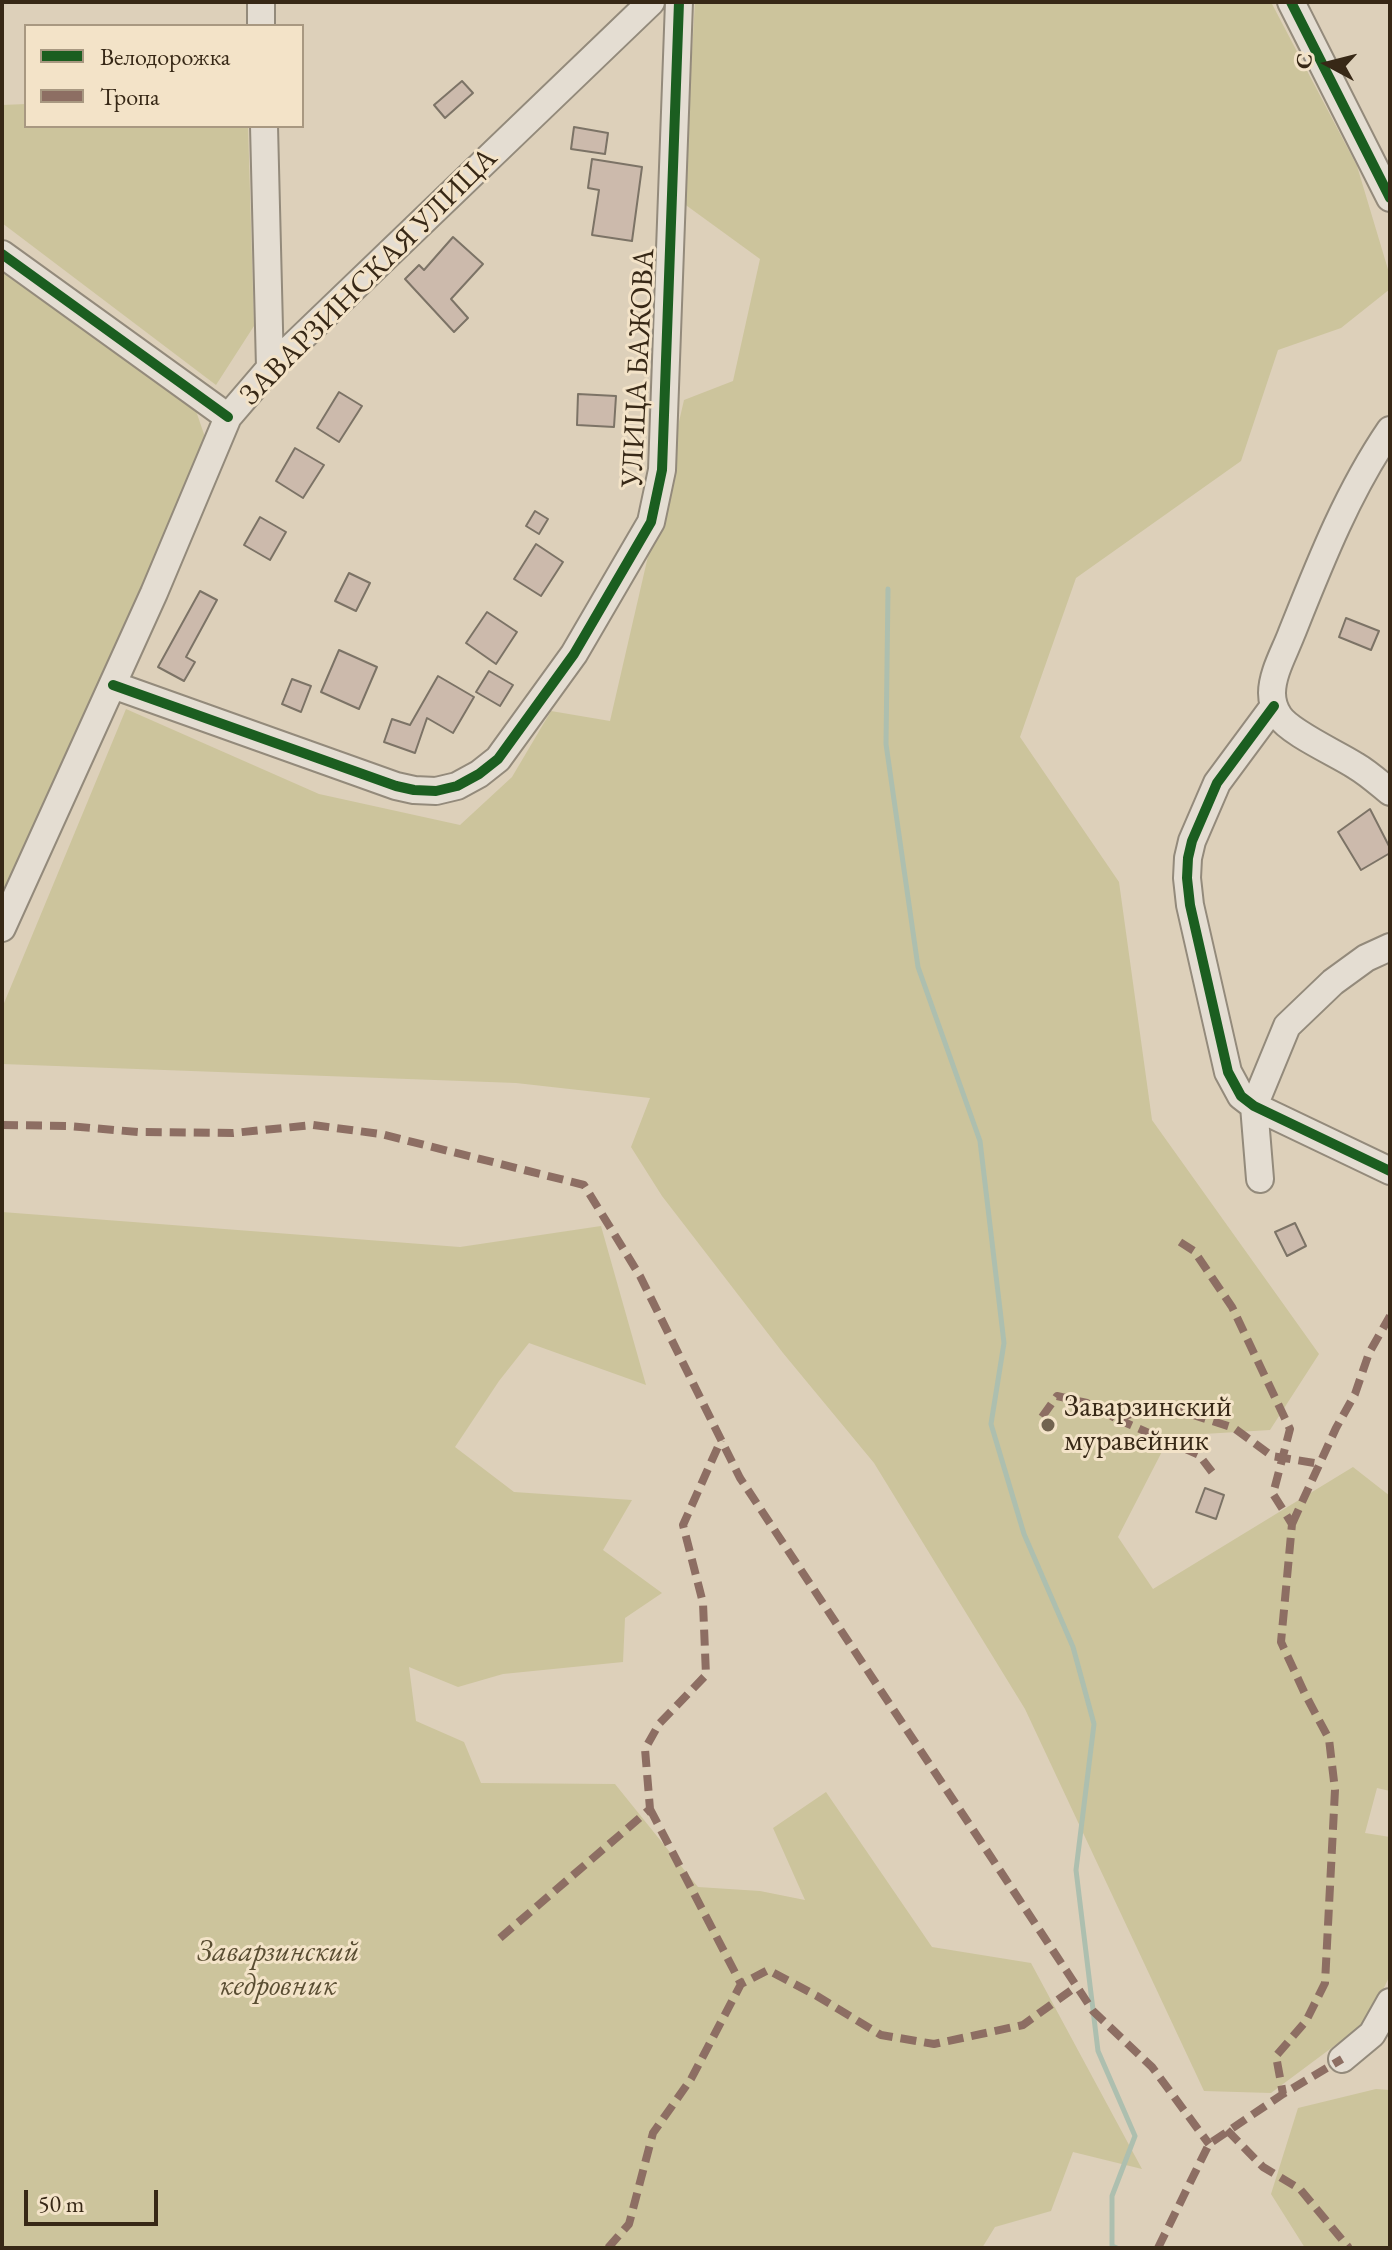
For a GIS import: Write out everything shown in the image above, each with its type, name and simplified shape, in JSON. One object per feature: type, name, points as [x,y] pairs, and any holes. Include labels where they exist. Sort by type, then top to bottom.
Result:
[{"type":"street","points":[[261,2],[261,24]]},
{"type":"street","name":"ЗАВАРЗИНСКАЯ УЛИЦА","points":[[2,928],[113,685],[228,417],[270,368],[651,2]]},
{"type":"street","name":"УЛИЦА БАЖОВА","points":[[113,685],[414,790],[436,791],[457,786],[498,759],[574,654],[651,522],[662,470],[679,2]]},
{"type":"street","points":[[1291,2],[1390,198]]},
{"type":"street","points":[[264,128],[270,368]]},
{"type":"street","points":[[2,254],[228,417]]},
{"type":"street","points":[[1390,430],[1343,512],[1308,593],[1272,693],[1280,719],[1359,767],[1390,792]]},
{"type":"street","points":[[1274,706],[1217,783],[1192,841],[1187,878],[1190,905],[1228,1072],[1241,1096],[1254,1106],[1390,1171]]},
{"type":"street","points":[[1260,1179],[1254,1106],[1287,1026],[1333,982],[1366,958],[1390,947]]},
{"type":"street","points":[[1342,2059],[1381,2037],[1390,2002]]},
{"type":"green space","points":[[695,2],[1271,2],[1357,166],[1390,276],[1390,289],[1341,328],[1278,350],[1241,461],[1076,578],[1020,737],[1119,882],[1152,1120],[1319,1354],[1270,1430],[1170,1436],[1118,1537],[1153,1589],[1353,1467],[1390,1496],[1390,1791],[1377,1788],[1365,1833],[1390,1837],[1390,1975],[1369,2020],[1271,2093],[1204,2091],[1025,1709],[874,1463],[783,1353],[662,1196],[631,1147],[650,1098],[516,1083],[2,1064],[2,1008],[126,709],[319,794],[460,825],[512,777],[551,711],[610,721],[684,400],[733,381],[760,259],[683,203]]},
{"type":"green space","points":[[24,104],[24,128],[248,128],[254,326],[216,385],[2,223],[2,105]]},
{"type":"green space","points":[[2,267],[195,408],[207,443],[2,896]]},
{"type":"green space","name":"Заварзинский кедровник","points":[[2,1212],[460,1247],[601,1226],[646,1385],[529,1343],[499,1381],[455,1447],[514,1492],[632,1500],[603,1550],[662,1593],[625,1618],[623,1662],[503,1674],[458,1687],[409,1667],[416,1721],[464,1742],[481,1783],[615,1784],[698,1887],[760,1891],[805,1900],[773,1828],[826,1792],[932,1947],[1031,1963],[1142,2169],[1073,2152],[1051,2211],[995,2227],[982,2248],[2,2248]]},
{"type":"green space","points":[[1376,2089],[1390,2090],[1390,2248],[1305,2248],[1271,2194],[1298,2108]]},
{"type":"building","points":[[462,81],[473,93],[445,118],[434,105]]},
{"type":"building","points":[[574,127],[608,133],[605,154],[571,149]]},
{"type":"building","points":[[592,159],[642,167],[632,241],[592,235],[599,190],[588,188]]},
{"type":"building","points":[[453,237],[483,264],[451,299],[468,318],[454,332],[405,279],[419,265],[424,270]]},
{"type":"building","points":[[339,392],[362,406],[339,442],[317,428]]},
{"type":"building","points":[[578,394],[616,396],[614,427],[577,425]]},
{"type":"building","points":[[295,448],[324,465],[303,498],[276,481]]},
{"type":"building","points":[[535,511],[548,519],[539,534],[526,526]]},
{"type":"building","points":[[260,517],[286,532],[270,560],[244,545]]},
{"type":"building","points":[[536,544],[563,562],[541,596],[514,579]]},
{"type":"building","points":[[349,573],[370,583],[356,611],[335,601]]},
{"type":"building","points":[[200,591],[217,600],[186,657],[195,662],[184,681],[158,667]]},
{"type":"building","points":[[487,612],[517,632],[496,664],[466,643]]},
{"type":"building","points":[[1346,618],[1379,631],[1371,650],[1339,637]]},
{"type":"building","points":[[339,650],[377,667],[359,709],[321,692]]},
{"type":"building","points":[[489,671],[513,685],[500,706],[476,692]]},
{"type":"building","points":[[438,676],[474,697],[453,733],[427,718],[415,753],[384,742],[392,719],[410,725]]},
{"type":"building","points":[[292,679],[311,686],[301,712],[282,704]]},
{"type":"building","points":[[1370,809],[1390,853],[1361,870],[1338,832]]},
{"type":"building","points":[[1295,1223],[1306,1246],[1287,1256],[1275,1232]]},
{"type":"building","points":[[1205,1488],[1224,1495],[1216,1519],[1196,1512]]},
{"type":"waterway","points":[[888,589],[886,744],[918,967],[980,1141],[1004,1343],[991,1424],[1024,1534],[1073,1647],[1094,1724],[1076,1870],[1098,2051],[1135,2136],[1112,2196],[1112,2246],[1117,2248]]},
{"type":"marked path","points":[[2,1125],[233,1133],[313,1125],[381,1134],[584,1185],[640,1276],[740,1478],[1093,2011],[1152,2067],[1209,2144]]},
{"type":"marked path","points":[[1180,1242],[1194,1251],[1232,1307],[1290,1429],[1273,1494],[1292,1524],[1281,1642],[1329,1739],[1335,1790],[1325,1983],[1306,2021],[1276,2056],[1283,2094]]},
{"type":"marked path","points":[[1292,1524],[1355,1394],[1369,1353],[1390,1316]]},
{"type":"marked path","points":[[1042,1417],[1057,1396],[1087,1403],[1117,1419],[1159,1404],[1234,1428],[1272,1456],[1320,1464]]},
{"type":"marked path","points":[[1117,1419],[1199,1455],[1212,1472]]},
{"type":"marked path","points":[[500,1938],[650,1809],[645,1749],[659,1724],[706,1675],[703,1603],[683,1525],[721,1440]]},
{"type":"marked path","points":[[650,1809],[741,1984]]},
{"type":"marked path","points":[[608,2248],[629,2224],[653,2133],[691,2079],[741,1984],[768,1970],[881,2035],[934,2044],[1023,2025],[1077,1986]]},
{"type":"marked path","points":[[1158,2248],[1209,2144],[1342,2059]]},
{"type":"marked path","points":[[1227,2130],[1263,2167],[1300,2189],[1349,2248]]},
{"type":"cycle path","points":[[113,685],[414,790],[436,791],[457,786],[498,759],[574,654],[651,522],[662,470],[679,2]]},
{"type":"cycle path","points":[[1291,2],[1390,198]]},
{"type":"cycle path","points":[[2,254],[228,417]]},
{"type":"cycle path","points":[[1274,706],[1217,783],[1192,841],[1188,858],[1190,905],[1228,1072],[1241,1096],[1254,1106],[1390,1171]]},
{"type":"place","name":"Заварзинский муравейник","points":[[1048,1425]]}]
